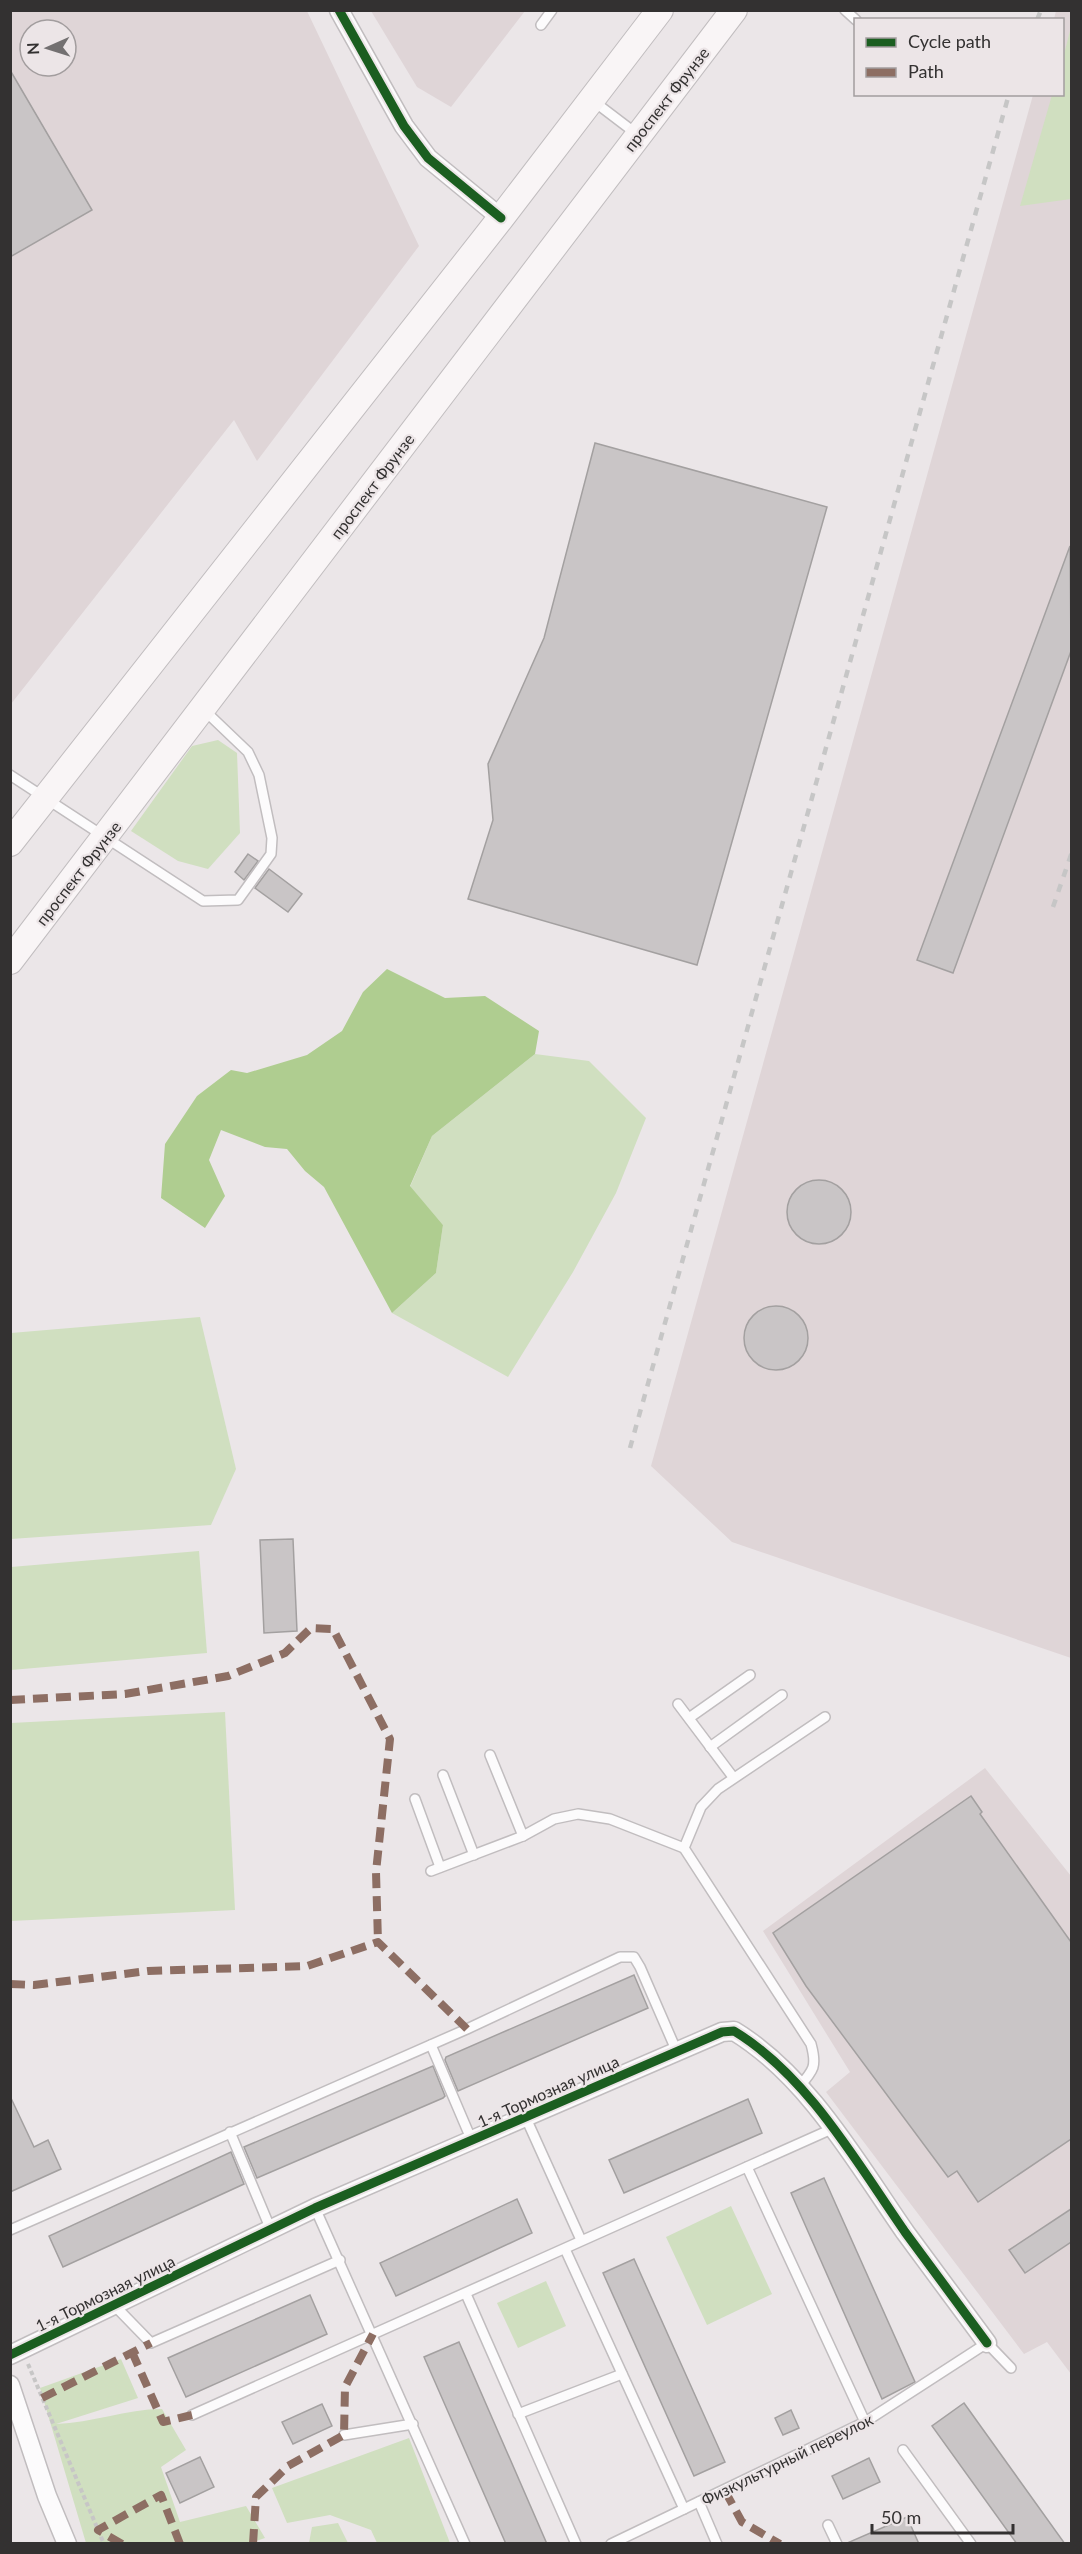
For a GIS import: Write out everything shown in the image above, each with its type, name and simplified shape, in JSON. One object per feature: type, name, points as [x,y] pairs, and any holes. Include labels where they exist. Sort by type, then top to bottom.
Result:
[{"type":"main road","points":[[10,843],[501,218],[660,10]]},
{"type":"main road","name":"проспект Фрунзе","points":[[10,961],[734,10]]},
{"type":"street","points":[[339,10],[404,126],[428,158],[501,218]]},
{"type":"street","name":"1-я Тормозная улица","points":[[16,2353],[315,2208],[722,2032],[734,2031],[799,2087],[834,2128],[906,2233],[987,2343]]},
{"type":"street","points":[[10,2385],[47,2496],[68,2544]]},
{"type":"lane","points":[[541,25],[552,10]]},
{"type":"lane","points":[[592,99],[638,135]]},
{"type":"lane","points":[[10,775],[203,901],[238,900],[271,854],[272,838],[259,775],[248,752],[203,709]]},
{"type":"lane","points":[[689,1718],[750,1675]]},
{"type":"lane","points":[[710,1747],[782,1695]]},
{"type":"lane","points":[[678,1704],[733,1777]]},
{"type":"lane","points":[[684,1848],[701,1807],[733,1777],[825,1717]]},
{"type":"lane","points":[[490,1755],[523,1836]]},
{"type":"lane","points":[[443,1775],[474,1855]]},
{"type":"lane","points":[[415,1798],[436,1869],[523,1836],[554,1819],[578,1814],[610,1819],[684,1848],[811,2044],[816,2061],[811,2073],[799,2087]]},
{"type":"lane","points":[[10,2230],[430,2045],[620,1957],[634,1957],[677,2052]]},
{"type":"lane","points":[[430,2045],[472,2141]]},
{"type":"lane","points":[[525,2116],[581,2240]]},
{"type":"lane","points":[[192,2415],[834,2128]]},
{"type":"lane","points":[[230,2132],[271,2230]]},
{"type":"lane","points":[[747,2167],[865,2422]]},
{"type":"lane","points":[[315,2208],[465,2544]]},
{"type":"lane","points":[[565,2249],[684,2509]]},
{"type":"lane","points":[[114,2305],[151,2343],[340,2260]]},
{"type":"lane","points":[[466,2294],[576,2544]]},
{"type":"lane","points":[[987,2343],[1011,2368]]},
{"type":"lane","name":"Физкультурный переулок","points":[[610,2544],[865,2422],[987,2343]]},
{"type":"lane","points":[[518,2414],[622,2374]]},
{"type":"lane","points":[[344,2435],[412,2424]]},
{"type":"lane","points":[[903,2450],[971,2544]]},
{"type":"lane","points":[[699,2502],[717,2544]]},
{"type":"lane","points":[[828,2525],[837,2544]]},
{"type":"path","points":[[16,2353],[104,2544]]},
{"type":"shaded area","points":[[11,11],[307,11],[419,246],[257,461],[234,420],[11,704]]},
{"type":"shaded area","points":[[371,11],[525,11],[451,107],[417,87]]},
{"type":"shaded area","points":[[1056,11],[1071,11],[1071,1658],[732,1542],[651,1466],[1033,96],[1064,96],[1064,18],[1054,18]]},
{"type":"shaded area","points":[[1071,27],[1071,199],[1020,206],[1052,96],[1064,96],[1064,54]]},
{"type":"shaded area","points":[[218,740],[237,753],[240,833],[208,869],[178,861],[131,831],[192,746]]},
{"type":"shaded area","points":[[387,969],[445,998],[485,996],[539,1031],[535,1054],[432,1136],[410,1186],[443,1225],[436,1273],[392,1313],[324,1187],[305,1171],[287,1149],[265,1147],[221,1130],[209,1160],[225,1196],[205,1228],[161,1198],[165,1144],[197,1096],[231,1070],[247,1073],[307,1055],[342,1031],[363,992]]},
{"type":"shaded area","points":[[535,1054],[589,1061],[646,1118],[616,1193],[573,1272],[508,1377],[392,1313],[436,1273],[443,1225],[410,1187],[432,1136]]},
{"type":"shaded area","points":[[200,1317],[236,1469],[211,1525],[11,1539],[11,1333]]},
{"type":"shaded area","points":[[199,1551],[207,1653],[11,1670],[11,1567]]},
{"type":"shaded area","points":[[225,1712],[235,1910],[11,1921],[11,1723]]},
{"type":"shaded area","points":[[985,1768],[1071,1876],[1071,2374],[1047,2342],[1024,2354],[826,2092],[850,2072],[763,1931]]},
{"type":"shaded area","points":[[731,2206],[772,2294],[707,2325],[666,2237]]},
{"type":"shaded area","points":[[546,2281],[566,2326],[518,2348],[497,2303]]},
{"type":"shaded area","points":[[121,2359],[138,2398],[56,2424],[135,2411],[162,2409],[186,2450],[161,2467],[180,2522],[246,2506],[265,2538],[247,2544],[86,2543],[40,2388]]},
{"type":"shaded area","points":[[409,2438],[450,2543],[377,2543],[371,2530],[330,2515],[287,2523],[272,2488]]},
{"type":"shaded area","points":[[338,2523],[348,2543],[309,2543],[312,2527]]},
{"type":"building","points":[[10,70],[92,210],[10,257]]},
{"type":"building","points":[[595,443],[827,507],[697,965],[468,899],[493,820],[488,764],[544,638]]},
{"type":"building","points":[[1070,546],[1071,651],[953,973],[917,960]]},
{"type":"building","points":[[248,854],[258,861],[244,880],[235,872]]},
{"type":"building","points":[[269,869],[302,894],[288,912],[255,888]]},
{"type":"building","points":[[819,1180],[831,1182],[842,1189],[849,1200],[851,1212],[849,1224],[842,1235],[831,1242],[819,1244],[807,1242],[796,1235],[789,1224],[787,1212],[789,1200],[796,1189],[807,1182]]},
{"type":"building","points":[[770,1306],[782,1306],[799,1315],[806,1326],[808,1338],[806,1350],[799,1361],[782,1370],[770,1370],[758,1365],[749,1356],[744,1344],[744,1332],[749,1320],[758,1311]]},
{"type":"building","points":[[293,1539],[297,1631],[264,1633],[260,1540]]},
{"type":"building","points":[[971,1796],[982,1812],[980,1814],[1071,1942],[1071,2139],[978,2202],[957,2171],[948,2177],[806,1986],[773,1933]]},
{"type":"building","points":[[634,1975],[648,2008],[458,2091],[445,2060],[446,2057]]},
{"type":"building","points":[[433,2066],[445,2096],[443,2098],[257,2178],[244,2147]]},
{"type":"building","points":[[10,2096],[34,2147],[48,2140],[61,2169],[10,2192]]},
{"type":"building","points":[[748,2099],[762,2133],[624,2193],[609,2160]]},
{"type":"building","points":[[231,2152],[244,2184],[63,2267],[49,2236]]},
{"type":"building","points":[[824,2178],[915,2382],[882,2399],[791,2193]]},
{"type":"building","points":[[517,2199],[532,2233],[396,2296],[380,2263]]},
{"type":"building","points":[[1071,2209],[1071,2242],[1025,2273],[1009,2250]]},
{"type":"building","points":[[634,2259],[725,2462],[694,2476],[603,2273]]},
{"type":"building","points":[[310,2295],[327,2334],[186,2397],[168,2358]]},
{"type":"building","points":[[459,2342],[547,2544],[506,2544],[424,2357]]},
{"type":"building","points":[[964,2403],[1065,2544],[1017,2544],[932,2426]]},
{"type":"building","points":[[322,2404],[332,2426],[293,2444],[282,2422]]},
{"type":"building","points":[[791,2410],[799,2428],[783,2435],[775,2418]]},
{"type":"building","points":[[200,2457],[214,2487],[180,2503],[166,2473]]},
{"type":"building","points":[[869,2458],[880,2482],[843,2499],[832,2476]]},
{"type":"building","points":[[907,2517],[919,2544],[845,2544]]},
{"type":"railway","points":[[1038,18],[1041,10]]},
{"type":"railway","points":[[630,1448],[1008,96]]},
{"type":"railway","points":[[1053,907],[1072,852]]},
{"type":"marked path","points":[[10,1700],[125,1694],[228,1676],[285,1653],[311,1628],[333,1629],[390,1739],[376,1872],[378,1942]]},
{"type":"marked path","points":[[10,1984],[34,1985],[148,1971],[307,1966],[378,1942],[467,2029]]},
{"type":"marked path","points":[[253,2544],[256,2497],[288,2466],[344,2435],[345,2387],[373,2334]]},
{"type":"marked path","points":[[42,2398],[151,2343]]},
{"type":"marked path","points":[[132,2352],[163,2422],[192,2415]]},
{"type":"marked path","points":[[725,2491],[742,2522],[780,2544]]},
{"type":"marked path","points":[[122,2544],[98,2530],[161,2495],[180,2544]]},
{"type":"cycle path","points":[[339,10],[404,126],[428,158],[501,218]]},
{"type":"cycle path","points":[[10,2355],[315,2208],[722,2032],[734,2031],[761,2050],[808,2096],[987,2343]]}]
